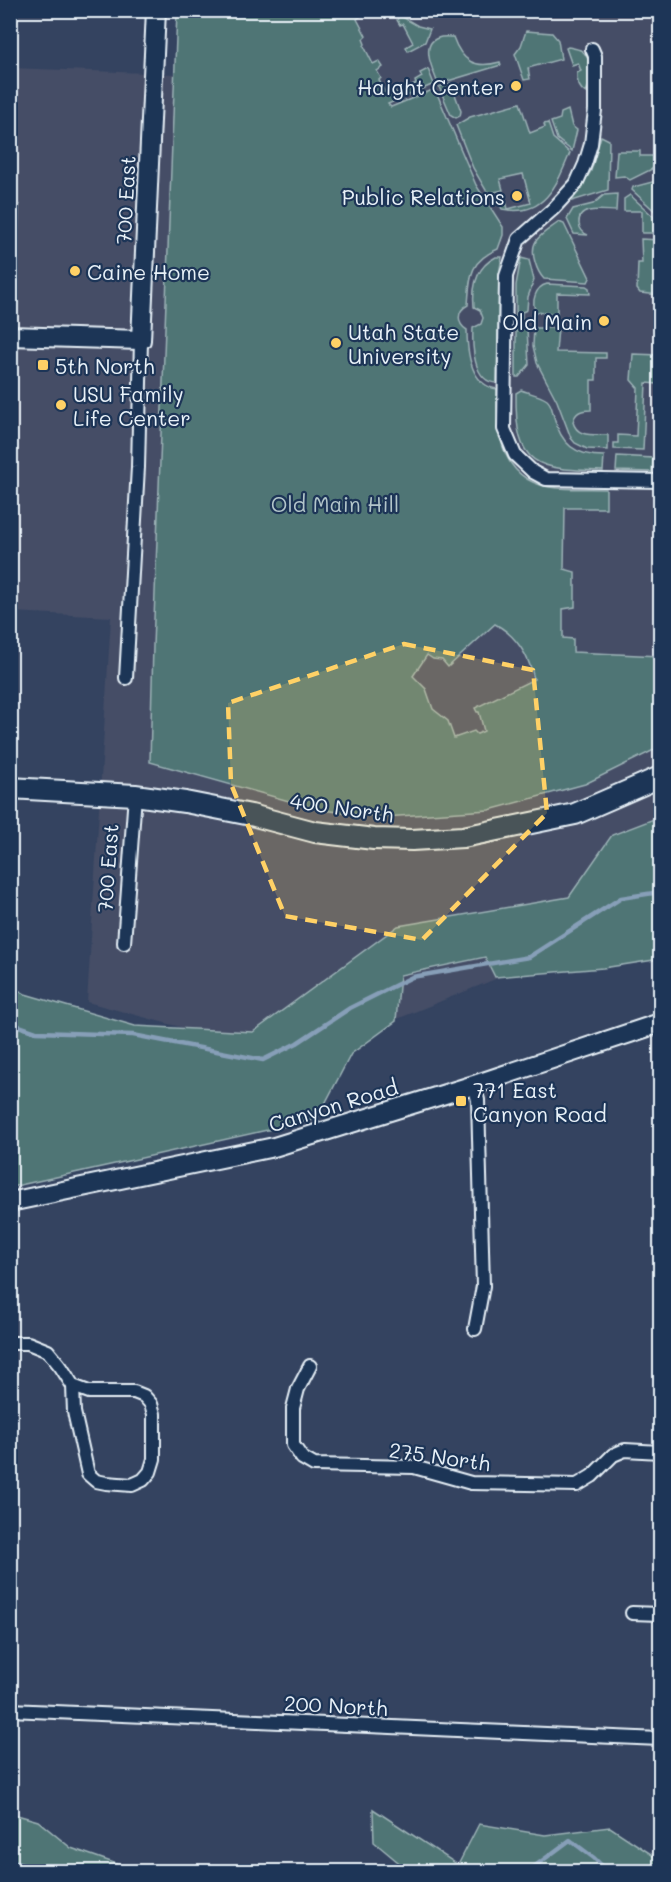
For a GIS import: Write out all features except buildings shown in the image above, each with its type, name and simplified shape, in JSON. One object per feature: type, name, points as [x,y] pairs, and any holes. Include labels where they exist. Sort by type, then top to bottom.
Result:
[{"type":"main road","name":"400 North","points":[[10,788],[135,795],[251,815],[315,832],[374,839],[412,840],[463,837],[575,814],[660,777]]},
{"type":"street","name":"700 East","points":[[126,678],[138,467],[141,340],[156,10]]},
{"type":"street","points":[[592,49],[595,56],[595,111],[591,144],[585,164],[576,184],[519,239],[506,276],[504,429],[515,455],[533,472],[546,478],[660,481]]},
{"type":"street","points":[[10,336],[141,340]]},
{"type":"street","name":"700 East","points":[[124,943],[135,795]]},
{"type":"street","name":"Canyon Road","points":[[10,1202],[274,1147],[474,1085],[660,1023]]},
{"type":"street","points":[[474,1085],[478,1100],[483,1286],[475,1329]]},
{"type":"street","points":[[10,1343],[28,1343],[48,1351],[61,1367],[72,1386],[74,1412],[88,1474],[96,1481],[106,1484],[132,1485],[143,1480],[150,1472],[154,1459],[154,1414],[151,1404],[144,1396],[134,1392],[89,1392],[72,1386]]},
{"type":"street","name":"275 North","points":[[310,1366],[298,1389],[293,1408],[293,1445],[302,1458],[314,1465],[414,1467],[471,1483],[577,1485],[592,1476],[612,1455],[625,1450],[660,1452]]},
{"type":"street","points":[[632,1613],[660,1614]]},
{"type":"street","name":"200 North","points":[[10,1710],[660,1739]]},
{"type":"highlighted area","points":[[404,644],[533,670],[547,813],[422,940],[285,916],[231,784],[228,703]]},
{"type":"shaded area","name":"Utah State University","points":[[177,11],[660,11],[660,912],[299,1059],[87,1002],[111,617],[11,612],[11,68],[174,74]]},
{"type":"green space","name":"Old Main Hill","points":[[177,11],[361,11],[357,19],[366,36],[363,39],[364,46],[373,64],[379,61],[383,67],[377,71],[385,92],[393,88],[397,94],[416,84],[415,81],[422,77],[420,73],[428,69],[434,84],[388,104],[391,107],[435,89],[476,185],[503,227],[498,249],[481,259],[473,271],[468,305],[460,314],[461,324],[467,330],[469,357],[481,381],[497,389],[498,420],[504,450],[510,463],[520,474],[532,482],[549,487],[606,489],[606,508],[565,508],[564,569],[575,572],[575,607],[563,609],[563,638],[573,639],[573,652],[660,656],[660,747],[585,784],[489,810],[384,817],[321,810],[150,762]],"holes":[[[495,624],[520,647],[529,662],[534,679],[475,708],[479,712],[484,731],[477,734],[474,731],[454,738],[448,721],[433,709],[426,689],[413,676],[427,655],[433,659],[442,660],[448,667]]]},
{"type":"green space","points":[[399,15],[418,26],[430,29],[425,42],[408,51],[406,47],[413,43],[403,24],[400,25],[397,20]]},
{"type":"green space","points":[[526,31],[552,33],[558,40],[561,59],[528,68],[530,79],[524,80],[515,54],[521,46]]},
{"type":"green space","points":[[453,37],[465,58],[470,61],[483,65],[500,62],[501,65],[438,84],[429,59],[429,46],[438,38]]},
{"type":"green space","points":[[566,48],[582,51],[588,59],[589,78],[586,93],[578,84],[577,73],[581,71],[578,63],[572,65]]},
{"type":"green space","points":[[451,83],[461,111],[460,116],[456,118],[451,115],[439,87]]},
{"type":"green space","points":[[520,103],[530,133],[545,127],[544,124],[548,123],[553,138],[570,153],[554,187],[539,204],[529,209],[516,210],[502,209],[499,203],[506,201],[508,209],[531,203],[523,174],[500,179],[503,190],[487,192],[473,168],[456,125],[470,117]]},
{"type":"green space","points":[[660,103],[660,165],[630,180],[624,176],[615,177],[617,151],[640,151],[640,156],[655,156],[655,146],[658,146]]},
{"type":"green space","points":[[568,110],[572,126],[577,130],[572,151],[557,139],[551,122],[560,119],[561,113]]},
{"type":"green space","points":[[601,136],[609,140],[608,190],[572,201],[591,171]]},
{"type":"green space","points":[[660,180],[660,216],[632,190],[633,187]]},
{"type":"green space","points":[[617,194],[616,211],[593,210],[582,214],[579,226],[588,235],[574,234],[567,219],[573,209],[593,204],[604,195]]},
{"type":"green space","points":[[630,195],[654,217],[654,233],[642,233],[642,211],[624,211],[624,199]]},
{"type":"green space","points":[[11,205],[19,205],[16,312],[10,311]]},
{"type":"green space","points":[[559,222],[564,224],[590,278],[588,282],[544,279],[538,271],[533,254],[535,242]]},
{"type":"green space","points":[[641,239],[660,240],[660,295],[640,293],[637,289],[638,263],[642,263]]},
{"type":"green space","points":[[496,257],[502,257],[499,274],[497,383],[483,377],[479,370],[474,353],[473,335],[473,328],[481,324],[483,318],[480,310],[474,307],[477,278],[484,266]]},
{"type":"green space","points":[[521,258],[529,260],[534,280],[528,297],[527,310],[522,312],[522,327],[527,329],[529,365],[519,377],[516,377],[516,285]]},
{"type":"green space","points":[[547,284],[586,286],[590,294],[557,293],[557,314],[536,312],[535,295]]},
{"type":"green space","points":[[534,328],[558,328],[556,352],[606,353],[606,358],[596,358],[596,380],[591,380],[591,410],[579,412],[573,422],[578,431],[582,433],[608,435],[608,450],[587,449],[575,443],[571,438],[557,401],[537,363],[533,346]]},
{"type":"green space","points":[[633,354],[660,355],[660,381],[658,384],[646,383],[643,450],[614,449],[614,443],[618,443],[618,435],[636,436],[638,388],[631,380]]},
{"type":"green space","points":[[521,390],[549,402],[557,426],[571,447],[585,454],[604,456],[603,471],[561,469],[534,459],[525,450],[520,437],[516,393]]},
{"type":"green space","points":[[617,456],[653,458],[652,472],[616,471]]},
{"type":"green space","points":[[659,817],[660,959],[603,968],[495,977],[485,957],[400,975],[396,1021],[351,1054],[317,1119],[11,1187],[11,986],[25,994],[135,1026],[253,1032],[398,926],[569,897],[612,835]]},
{"type":"green space","points":[[373,1809],[458,1865],[479,1824],[545,1835],[610,1827],[660,1860],[660,1871],[409,1871],[374,1842]]},
{"type":"green space","points":[[10,1813],[38,1821],[71,1848],[137,1871],[11,1871]]},
{"type":"waterway","points":[[10,1023],[36,1032],[133,1035],[263,1060],[297,1043],[350,1008],[412,977],[529,957],[621,898],[660,892]]},
{"type":"waterway","points":[[527,1872],[570,1840],[608,1872]]},
{"type":"waterway","points":[[10,1859],[22,1865],[50,1872]]},
{"type":"place","name":"Haight Center","points":[[516,86]]},
{"type":"place","name":"Public Relations","points":[[517,196]]},
{"type":"place","name":"Caine Home","points":[[75,271]]},
{"type":"place","name":"Old Main","points":[[604,321]]},
{"type":"place","name":"Utah State University","points":[[336,343]]},
{"type":"place","name":"5th North","points":[[43,365]]},
{"type":"place","name":"USU Family Life Center","points":[[61,405]]},
{"type":"place","name":"771 East Canyon Road","points":[[461,1101]]}]
